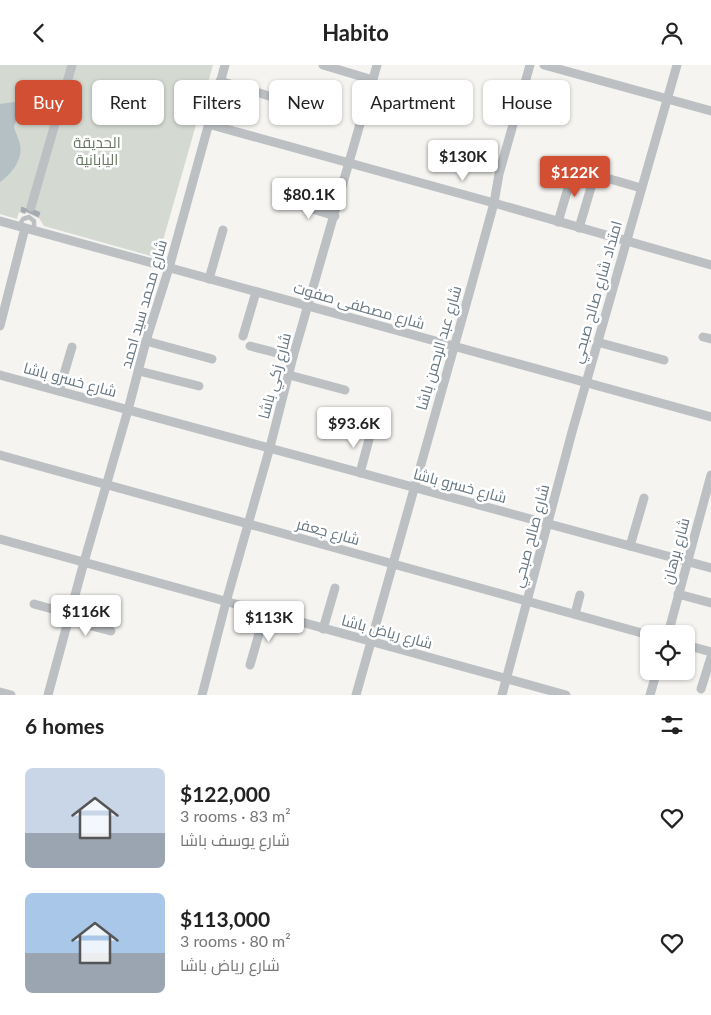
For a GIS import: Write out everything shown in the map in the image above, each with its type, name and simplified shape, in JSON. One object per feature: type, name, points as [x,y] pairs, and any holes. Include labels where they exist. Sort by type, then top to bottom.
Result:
[{"type":"street","points":[[30,212],[72,65]]},
{"type":"street","name":"شارع محمد سيد احمد","points":[[220,80],[224,65]]},
{"type":"street","points":[[322,65],[339,67],[373,79]]},
{"type":"street","name":"شارع زكي باشا","points":[[202,695],[293,357],[377,65]]},
{"type":"street","name":"شارع عبد الرحمن باشا","points":[[356,695],[494,203],[495,186],[530,65]]},
{"type":"street","points":[[544,65],[711,111]]},
{"type":"street","name":"امتداد شارع صالح صبحي","points":[[586,383],[677,65]]},
{"type":"street","points":[[259,93],[269,96]]},
{"type":"street","name":"شارع محمد سيد احمد","points":[[48,695],[208,125]]},
{"type":"street","points":[[212,125],[711,265]]},
{"type":"street","points":[[562,165],[641,188]]},
{"type":"street","points":[[558,222],[574,168]]},
{"type":"street","points":[[579,228],[595,174]]},
{"type":"street","points":[[290,202],[334,216]]},
{"type":"street","name":"شارع مصطفى صفوت","points":[[0,221],[711,417]]},
{"type":"street","points":[[0,326],[26,228]]},
{"type":"street","points":[[209,279],[223,230]]},
{"type":"street","points":[[244,337],[256,292]]},
{"type":"street","points":[[146,341],[212,359]]},
{"type":"street","points":[[597,343],[664,360]]},
{"type":"street","points":[[250,346],[293,357]]},
{"type":"street","points":[[59,391],[72,347]]},
{"type":"street","points":[[139,371],[199,386]]},
{"type":"street","name":"شارع خسرو باشا","points":[[0,375],[711,568]]},
{"type":"street","points":[[289,375],[345,390]]},
{"type":"street","name":"شارع صالح صبحي","points":[[502,695],[586,383]]},
{"type":"street","points":[[360,473],[372,432]]},
{"type":"street","name":"شارع جعفر","points":[[0,455],[640,632]]},
{"type":"street","name":"شارع برهان","points":[[670,625],[711,475]]},
{"type":"street","points":[[630,546],[644,498]]},
{"type":"street","name":"شارع رياض باشا","points":[[0,539],[566,695]]},
{"type":"street","points":[[323,629],[335,588]]},
{"type":"street","points":[[678,594],[711,603]]},
{"type":"street","points":[[575,614],[580,595]]},
{"type":"street","points":[[34,604],[111,631]]},
{"type":"street","points":[[250,665],[266,613]]},
{"type":"street","points":[[695,648],[711,652]]},
{"type":"street","points":[[701,689],[711,657]]},
{"type":"street","points":[[650,695],[654,680]]},
{"type":"street","points":[[0,692],[11,695]]},
{"type":"lane","points":[[30,212],[34,221],[26,228],[23,219],[30,212]]},
{"type":"green space","name":"الحديقة اليابانية","points":[[0,65],[213,65],[209,80],[174,80],[174,125],[196,125],[158,258],[44,226],[39,218],[26,212],[25,214],[19,212],[17,219],[0,214]]},
{"type":"shaded area","points":[[15,103],[14,126],[20,145],[20,156],[12,171],[0,182],[0,104]]},
{"type":"building","points":[[21,206],[27,208],[27,206],[41,212],[39,218],[26,212],[25,214],[20,212]]}]
